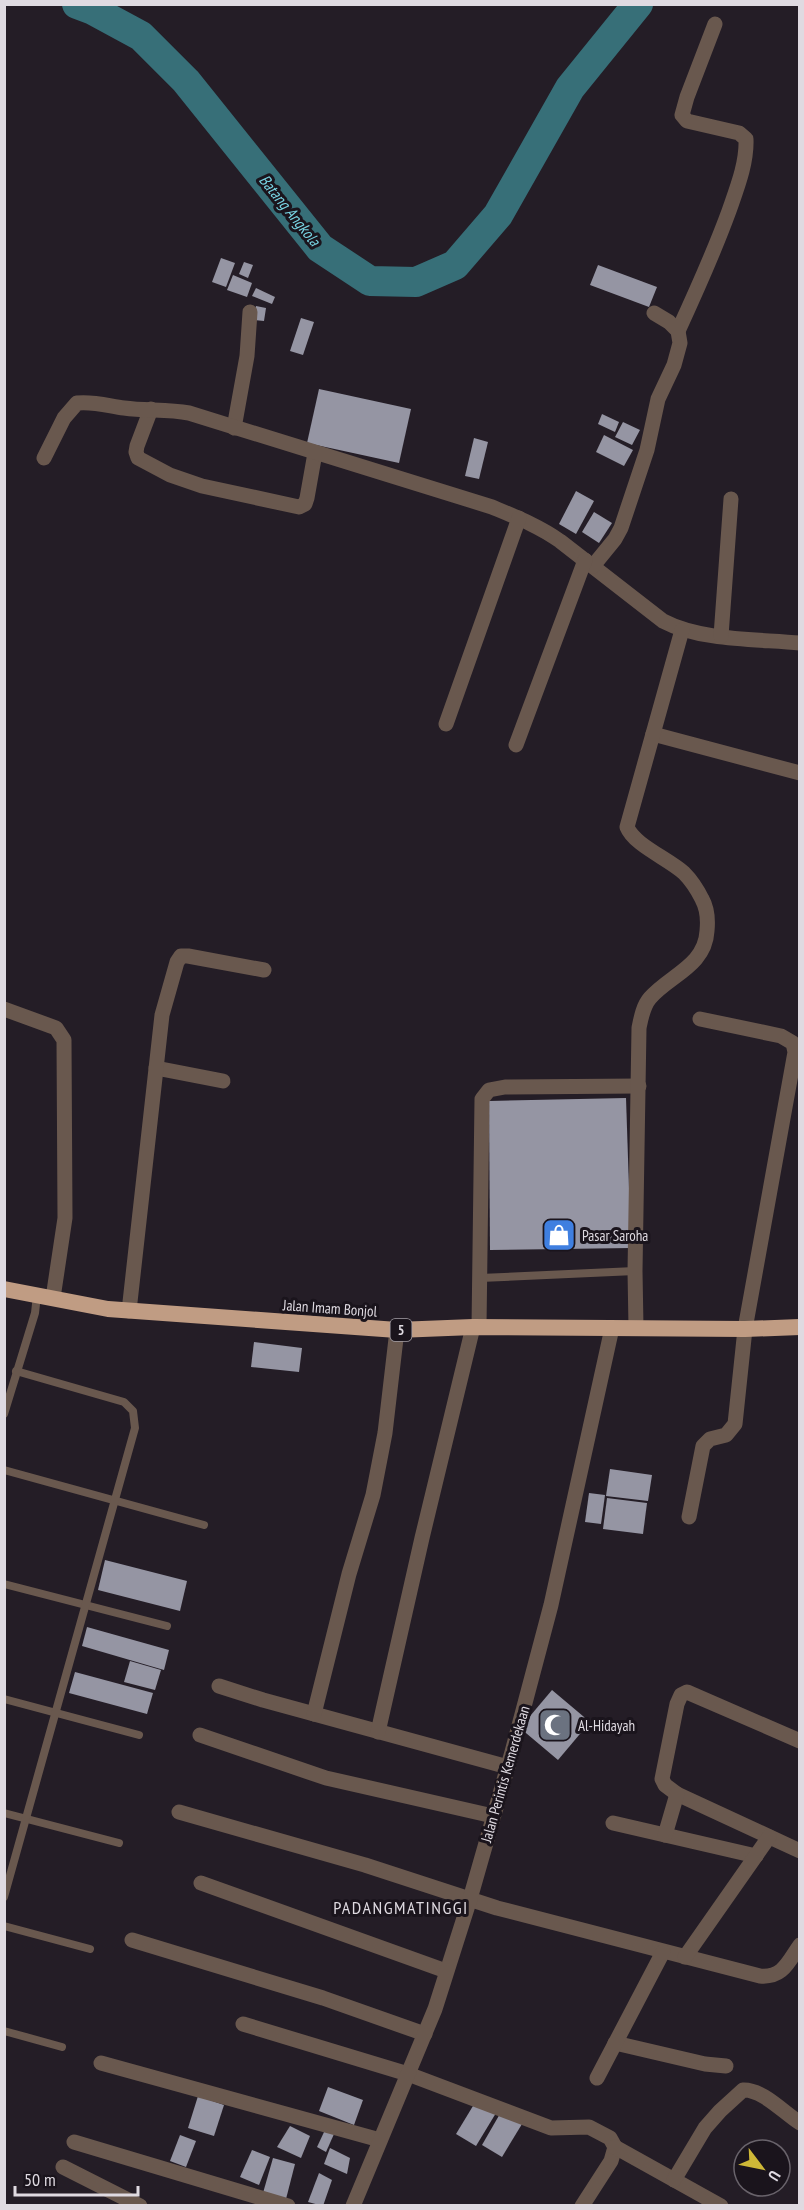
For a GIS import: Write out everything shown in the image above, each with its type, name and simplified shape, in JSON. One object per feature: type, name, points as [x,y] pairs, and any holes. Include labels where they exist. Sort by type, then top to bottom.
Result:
[{"type":"highway","name":"Jalan Imam Bonjol","points":[[4,1289],[108,1309],[397,1330],[476,1327],[745,1329],[800,1327]]},
{"type":"street","points":[[678,332],[719,239],[739,183],[746,146],[746,139],[739,133],[687,121],[682,115],[715,24]]},
{"type":"street","points":[[234,428],[247,356],[250,312]]},
{"type":"street","points":[[516,745],[589,563],[615,539],[621,528],[647,450],[658,399],[674,365],[680,344],[678,332],[669,322],[654,313]]},
{"type":"street","points":[[44,458],[64,418],[77,403],[170,409],[189,413],[492,507],[519,518],[543,530],[663,621],[682,630],[800,643]]},
{"type":"street","points":[[151,409],[137,446],[138,458],[170,475],[202,486],[299,507],[307,498],[315,453]]},
{"type":"street","points":[[722,636],[731,499]]},
{"type":"street","points":[[446,724],[519,518]]},
{"type":"street","points":[[636,1327],[639,1028],[644,1007],[651,996],[687,969],[701,953],[707,938],[708,921],[703,900],[685,874],[638,841],[627,827],[682,630]]},
{"type":"street","points":[[653,734],[800,773]]},
{"type":"street","points":[[129,1311],[162,1015],[181,956],[264,970]]},
{"type":"street","points":[[4,1009],[56,1028],[64,1040],[65,1218],[54,1298]]},
{"type":"street","points":[[689,1517],[703,1446],[710,1439],[726,1435],[735,1424],[745,1329],[795,1047],[788,1039],[781,1036],[700,1019]]},
{"type":"street","points":[[156,1068],[223,1081]]},
{"type":"street","points":[[378,1732],[422,1538],[476,1327],[480,1278],[480,1114],[482,1099],[489,1090],[505,1086],[639,1086]]},
{"type":"street","name":"Jalan Perintis Kemerdekaan","points":[[353,2205],[435,2009],[470,1899],[551,1605],[612,1328]]},
{"type":"street","points":[[314,1714],[349,1574],[373,1496],[385,1433],[397,1330]]},
{"type":"street","points":[[219,1686],[508,1767]]},
{"type":"street","points":[[800,1741],[687,1692],[681,1695],[677,1704],[662,1771],[664,1785],[677,1794],[800,1851]]},
{"type":"street","points":[[200,1735],[326,1778],[493,1816]]},
{"type":"street","points":[[665,1835],[677,1794]]},
{"type":"street","points":[[179,1812],[365,1865],[470,1899],[663,1952],[771,1977],[784,1968],[800,1945]]},
{"type":"street","points":[[613,1823],[756,1856]]},
{"type":"street","points":[[685,1957],[769,1837]]},
{"type":"street","points":[[201,1883],[446,1971]]},
{"type":"street","points":[[132,1940],[323,1998],[424,2034]]},
{"type":"street","points":[[597,2079],[663,1952]]},
{"type":"street","points":[[243,2024],[408,2074],[551,2128],[589,2127],[610,2138],[615,2147],[721,2205]]},
{"type":"street","points":[[615,2043],[705,2064],[726,2066]]},
{"type":"street","points":[[102,2063],[380,2140]]},
{"type":"street","points":[[674,2180],[705,2128],[743,2090],[750,2089],[763,2095],[800,2123]]},
{"type":"street","points":[[74,2142],[288,2205]]},
{"type":"street","points":[[582,2205],[611,2161],[615,2147]]},
{"type":"street","points":[[63,2167],[140,2205]]},
{"type":"lane","points":[[480,1278],[635,1271]]},
{"type":"lane","points":[[4,1414],[35,1313],[37,1295]]},
{"type":"lane","points":[[4,1897],[135,1428],[133,1411],[124,1402],[16,1371]]},
{"type":"lane","points":[[4,1470],[204,1525]]},
{"type":"lane","points":[[4,1584],[167,1626]]},
{"type":"lane","points":[[4,1699],[139,1736]]},
{"type":"lane","points":[[4,1813],[118,1843]]},
{"type":"lane","points":[[4,1926],[90,1949]]},
{"type":"lane","points":[[4,2031],[63,2047]]},
{"type":"building","points":[[221,258],[235,263],[226,287],[212,282]]},
{"type":"building","points":[[244,262],[253,265],[248,278],[239,274]]},
{"type":"building","points":[[598,265],[657,287],[649,307],[590,285]]},
{"type":"building","points":[[233,275],[252,283],[247,297],[227,290]]},
{"type":"building","points":[[256,288],[275,297],[272,304],[252,296]]},
{"type":"building","points":[[256,306],[266,308],[264,321],[253,320]]},
{"type":"building","points":[[301,318],[314,322],[303,355],[290,351]]},
{"type":"building","points":[[319,389],[411,409],[399,463],[307,443]]},
{"type":"building","points":[[602,414],[619,422],[615,432],[598,424]]},
{"type":"building","points":[[623,422],[640,430],[632,445],[615,437]]},
{"type":"building","points":[[604,435],[633,450],[624,466],[596,452]]},
{"type":"building","points":[[474,438],[488,442],[479,479],[465,476]]},
{"type":"building","points":[[576,491],[594,501],[576,534],[559,524]]},
{"type":"building","points":[[594,512],[612,523],[599,543],[582,532]]},
{"type":"building","points":[[626,1098],[631,1248],[490,1250],[489,1101]]},
{"type":"building","points":[[254,1342],[302,1348],[299,1372],[251,1367]]},
{"type":"building","points":[[610,1469],[652,1475],[648,1501],[606,1496]]},
{"type":"building","points":[[589,1493],[605,1495],[601,1524],[585,1522]]},
{"type":"building","points":[[607,1498],[647,1503],[643,1534],[603,1529]]},
{"type":"building","points":[[105,1560],[187,1581],[180,1611],[98,1590]]},
{"type":"building","points":[[87,1627],[169,1650],[164,1670],[82,1646]]},
{"type":"building","points":[[130,1661],[161,1670],[155,1690],[124,1682]]},
{"type":"building","points":[[75,1672],[153,1693],[147,1714],[69,1693]]},
{"type":"building","name":"Al-Hidayah","points":[[552,1690],[590,1722],[558,1760],[520,1728]]},
{"type":"building","points":[[328,2087],[363,2100],[354,2125],[319,2111]]},
{"type":"building","points":[[198,2096],[224,2105],[214,2136],[188,2128]]},
{"type":"building","points":[[476,2101],[496,2113],[476,2146],[456,2134]]},
{"type":"building","points":[[501,2112],[522,2124],[502,2157],[482,2145]]},
{"type":"building","points":[[290,2126],[310,2136],[301,2158],[277,2147]]},
{"type":"building","points":[[325,2130],[334,2134],[326,2152],[317,2147]]},
{"type":"building","points":[[180,2135],[196,2141],[186,2167],[170,2161]]},
{"type":"building","points":[[330,2148],[350,2158],[347,2174],[324,2164]]},
{"type":"building","points":[[252,2150],[270,2157],[259,2185],[240,2177]]},
{"type":"building","points":[[273,2158],[295,2164],[286,2199],[263,2193]]},
{"type":"building","points":[[319,2173],[332,2180],[323,2206],[308,2202]]},
{"type":"waterway","name":"Batang Angkola","points":[[77,4],[141,36],[186,81],[320,248],[370,281],[416,282],[455,265],[498,215],[570,88],[638,4]]},
{"type":"place","name":"Pasar Saroha","points":[[559,1235]]},
{"type":"place","name":"Al-Hidayah","points":[[555,1725]]},
{"type":"district","name":"PADANGMATINGGI","points":[[401,1907]]}]
